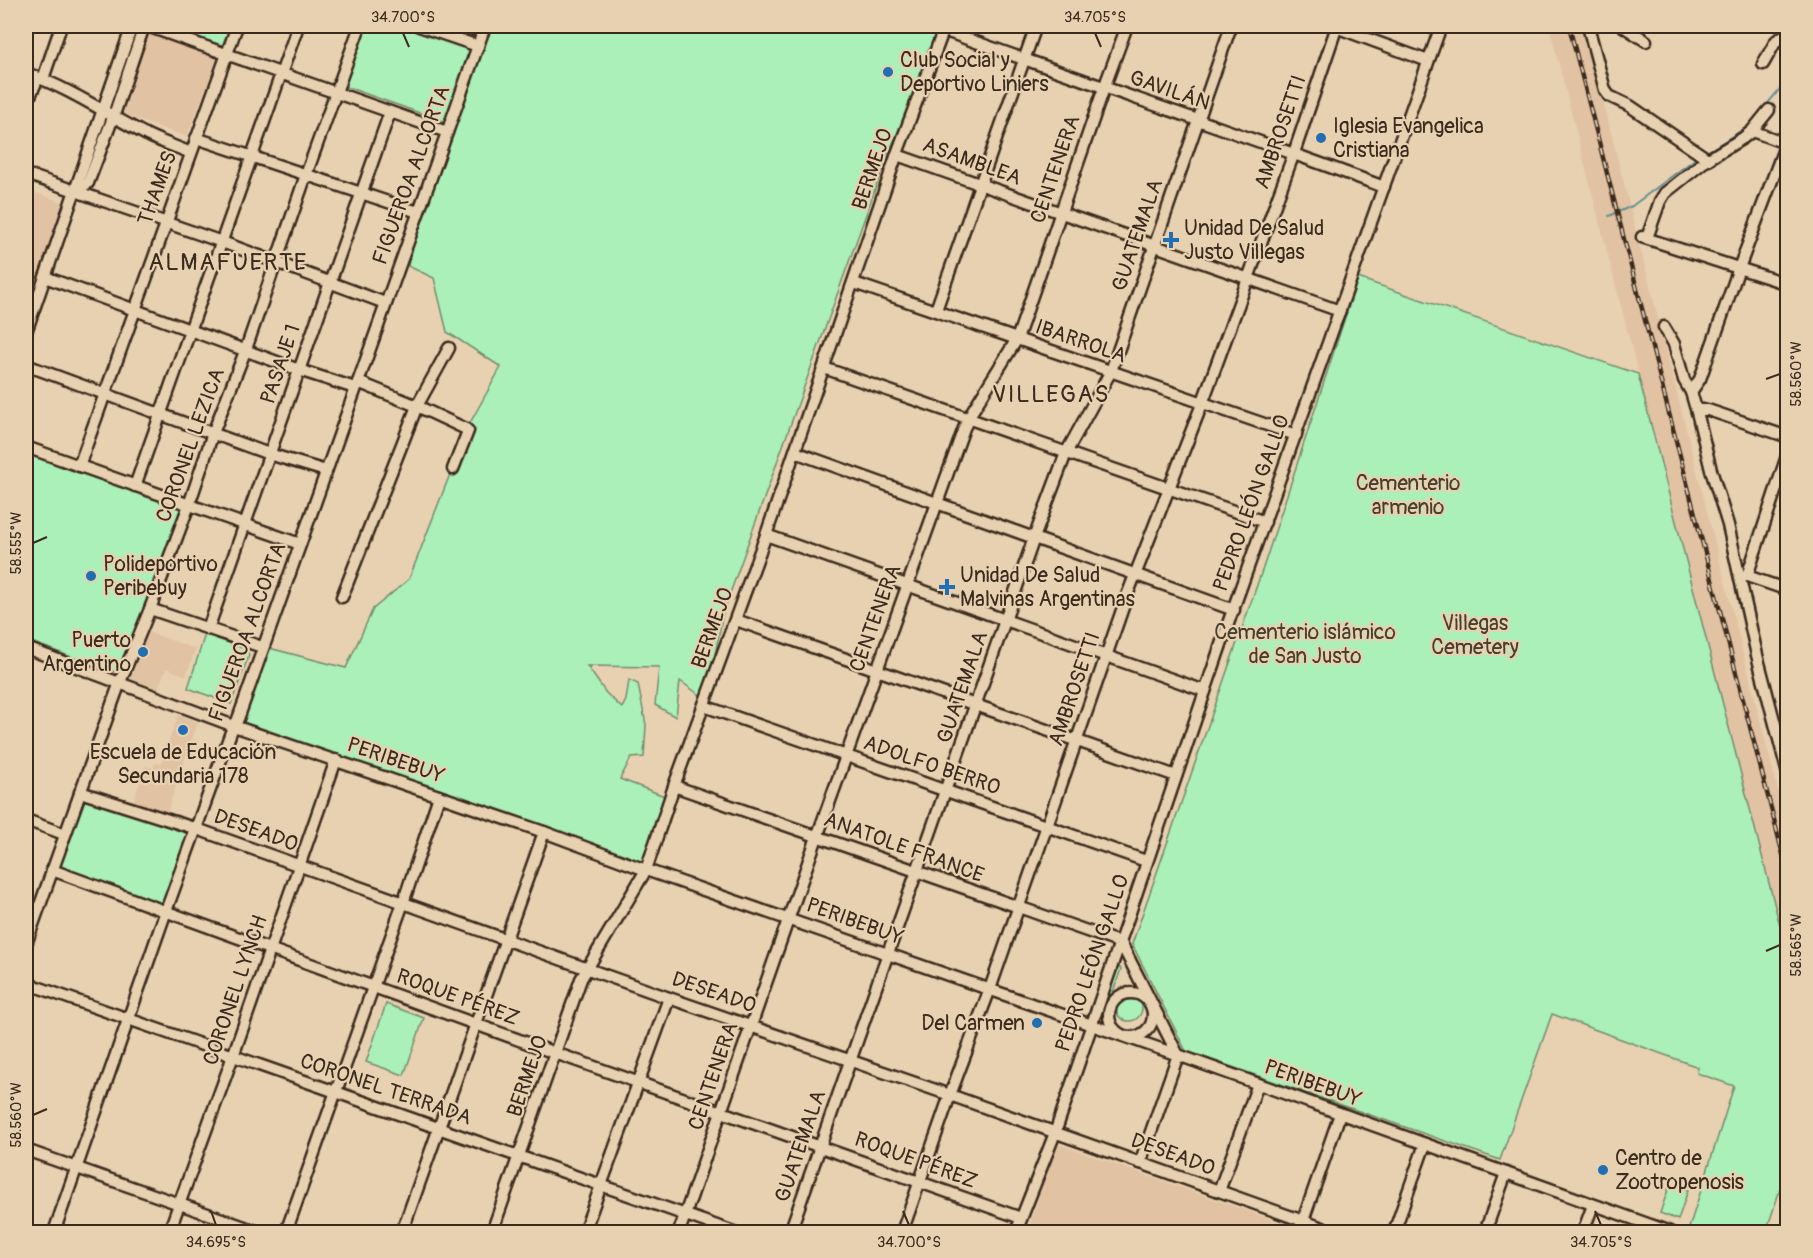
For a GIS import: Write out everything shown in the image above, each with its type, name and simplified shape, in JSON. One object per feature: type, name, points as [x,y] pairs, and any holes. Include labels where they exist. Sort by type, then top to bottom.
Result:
[{"type":"street","points":[[26,105],[41,78],[61,26]]},
{"type":"street","points":[[26,332],[132,26]]},
{"type":"street","points":[[75,192],[88,183],[145,26],[447,132]]},
{"type":"street","name":"THAMES","points":[[80,466],[165,222],[237,26]]},
{"type":"street","points":[[135,486],[298,26]]},
{"type":"street","name":"CORONEL LEZICA","points":[[26,944],[120,682],[150,609],[213,433],[246,349],[360,26]]},
{"type":"street","points":[[419,26],[478,46]]},
{"type":"street","points":[[465,26],[484,29]]},
{"type":"street","points":[[936,310],[1036,26]]},
{"type":"street","name":"CENTENERA","points":[[679,1233],[788,918],[968,419],[1017,339],[1127,26]]},
{"type":"street","name":"GUATEMALA","points":[[790,1233],[1034,538],[1066,453],[1111,371],[1231,26]]},
{"type":"street","points":[[1335,26],[1428,61]]},
{"type":"street","name":"AMBROSETTI","points":[[902,1233],[1106,655],[1202,404],[1294,153],[1335,26]]},
{"type":"street","name":"PEDRO LEÓN GALLO","points":[[1016,1233],[1055,1133],[1121,943],[1146,861],[1441,26]]},
{"type":"street","points":[[1588,26],[1605,90],[1609,96],[1630,105],[1704,156]]},
{"type":"street","points":[[1623,26],[1646,41]]},
{"type":"street","name":"GAVILÁN","points":[[944,28],[1024,60],[1294,153],[1383,187]]},
{"type":"street","name":"BERMEJO","points":[[492,1233],[581,979],[646,870],[674,786],[766,535],[897,155],[944,28]]},
{"type":"street","name":"FIGUEROA ALCORTA","points":[[54,1233],[166,912],[484,29]]},
{"type":"street","points":[[1763,64],[1776,41],[1788,33]]},
{"type":"street","points":[[26,73],[75,94],[148,135],[191,153]]},
{"type":"street","points":[[1769,110],[1752,131],[1704,156],[1662,196],[1644,237],[1788,284]]},
{"type":"street","name":"PASAJE 1","points":[[208,629],[390,112]]},
{"type":"street","points":[[1691,392],[1700,380],[1739,268],[1787,142],[1752,131]]},
{"type":"street","points":[[196,138],[418,213]]},
{"type":"street","name":"ASAMBLEA","points":[[897,155],[1340,311]]},
{"type":"street","points":[[26,174],[222,242],[385,303]]},
{"type":"street","points":[[45,277],[298,370],[356,385],[417,406],[466,429],[467,434],[453,468]]},
{"type":"street","name":"IBARROLA","points":[[854,283],[1296,435]]},
{"type":"street","points":[[1664,327],[1674,344],[1684,380],[1691,392],[1711,470],[1744,576],[1760,665],[1785,745],[1788,774]]},
{"type":"street","points":[[342,597],[417,406],[449,348]]},
{"type":"street","points":[[26,365],[269,454],[326,471]]},
{"type":"street","points":[[824,368],[1265,522]]},
{"type":"street","points":[[1696,410],[1708,410],[1788,437]]},
{"type":"street","points":[[26,447],[300,544]]},
{"type":"street","points":[[795,452],[1234,609]]},
{"type":"street","points":[[1744,576],[1788,453]]},
{"type":"street","points":[[766,535],[1206,691]]},
{"type":"street","points":[[1744,576],[1788,590]]},
{"type":"street","points":[[150,609],[262,647]]},
{"type":"street","points":[[736,620],[1176,776]]},
{"type":"street","name":"PERIBEBUY","points":[[26,648],[234,726],[544,832],[646,870],[1178,1055],[1670,1233]]},
{"type":"street","name":"ADOLFO BERRO","points":[[704,706],[1146,861]]},
{"type":"street","name":"CORONEL LYNCH","points":[[169,1233],[336,760]]},
{"type":"street","name":"ANATOLE FRANCE","points":[[674,786],[1121,943]]},
{"type":"street","name":"DESEADO","points":[[80,792],[197,829],[1334,1233]]},
{"type":"street","points":[[286,1233],[404,903],[439,796]]},
{"type":"street","points":[[26,820],[64,834]]},
{"type":"street","points":[[402,1233],[544,832]]},
{"type":"street","name":"ROQUE PÉREZ","points":[[52,870],[555,1053],[1021,1218]]},
{"type":"street","points":[[1121,943],[1178,1055],[1140,1163]]},
{"type":"street","name":"CORONEL TERRADA","points":[[26,983],[734,1233]]},
{"type":"street","points":[[1126,993],[1141,994],[1152,1005],[1154,1019],[1147,1031],[1134,1037],[1120,1035],[1111,1024],[1109,1016],[1113,1002],[1126,993]]},
{"type":"street","points":[[584,1233],[669,998]]},
{"type":"street","points":[[1219,1191],[1258,1084]]},
{"type":"street","points":[[1299,1233],[1340,1114]]},
{"type":"street","points":[[1394,1233],[1425,1144]]},
{"type":"street","points":[[26,1150],[259,1233]]},
{"type":"street","points":[[1485,1233],[1506,1173]]},
{"type":"street","points":[[1583,1233],[1593,1205]]},
{"type":"shaded area","points":[[1549,26],[1584,26],[1787,826],[1787,953]]},
{"type":"shaded area","points":[[149,31],[218,57],[187,137],[118,113]]},
{"type":"shaded area","points":[[26,189],[65,203],[26,313]]},
{"type":"shaded area","points":[[145,631],[196,649],[186,676],[166,668],[158,689],[132,679],[129,675]]},
{"type":"shaded area","points":[[178,715],[198,722],[167,813],[133,802],[145,766],[153,768],[155,763],[161,764]]},
{"type":"shaded area","points":[[1061,1145],[1290,1226],[1292,1230],[1291,1232],[1027,1232],[1056,1147]]},
{"type":"green space","points":[[165,26],[230,26],[222,46]]},
{"type":"green space","points":[[362,26],[412,26],[474,47],[448,123],[341,85]]},
{"type":"green space","points":[[485,26],[940,26],[915,93],[884,164],[723,613],[713,665],[703,697],[680,681],[676,717],[655,705],[659,667],[587,666],[606,693],[622,708],[626,700],[629,680],[638,684],[646,725],[644,757],[631,758],[620,779],[667,797],[642,864],[538,824],[401,780],[243,722],[269,648],[346,668],[373,609],[409,579],[470,423],[501,367],[447,332],[434,278],[408,266],[418,212]]},
{"type":"green space","name":"Villegas Cemetery","points":[[1358,278],[1638,374],[1787,953],[1787,1168],[1766,1232],[1701,1232],[1689,1228],[1734,1086],[1697,1073],[1698,1067],[1552,1014],[1500,1160],[1186,1051],[1132,944],[1264,565]]},
{"type":"green space","name":"Polideportivo Peribebuy","points":[[26,452],[181,507],[183,512],[119,669],[112,672],[26,640]]},
{"type":"green space","points":[[205,634],[246,649],[249,655],[231,704],[188,688]]},
{"type":"green space","points":[[82,795],[188,834],[161,907],[56,868]]},
{"type":"green space","points":[[1117,967],[1121,969],[1106,1012],[1104,1012],[1102,1010]]},
{"type":"green space","points":[[1129,995],[1138,999],[1142,1008],[1138,1017],[1129,1021],[1120,1017],[1116,1008],[1120,999]]},
{"type":"green space","points":[[386,1004],[424,1018],[404,1075],[366,1062]]},
{"type":"green space","points":[[1670,1184],[1688,1190],[1678,1220],[1660,1213]]},
{"type":"waterway","points":[[1707,152],[1750,125],[1788,79]]},
{"type":"waterway","points":[[1609,216],[1632,206],[1699,156]]},
{"type":"railway","points":[[1569,26],[1788,874]]},
{"type":"place","name":"Club Social y Deportivo Liniers","points":[[888,72]]},
{"type":"place","name":"Iglesia Evangelica Cristiana","points":[[1321,138]]},
{"type":"place","name":"Unidad De Salud Justo Villegas","points":[[1171,240]]},
{"type":"place","name":"Polideportivo Peribebuy","points":[[91,576]]},
{"type":"place","name":"Unidad De Salud Malvinas Argentinas","points":[[947,587]]},
{"type":"place","name":"Puerto Argentino","points":[[143,652]]},
{"type":"place","name":"Escuela de Educación Secundaria 178","points":[[183,730]]},
{"type":"place","name":"Del Carmen","points":[[1037,1023]]},
{"type":"place","name":"Centro de Zootropenosis","points":[[1603,1170]]},
{"type":"district","name":"ALMAFUERTE","points":[[228,262]]},
{"type":"district","name":"VILLEGAS","points":[[1051,394]]},
{"type":"park label","name":"Cementerio armenio","points":[[1408,495]]},
{"type":"park label","name":"Cementerio islámico de San Justo","points":[[1305,644]]}]
